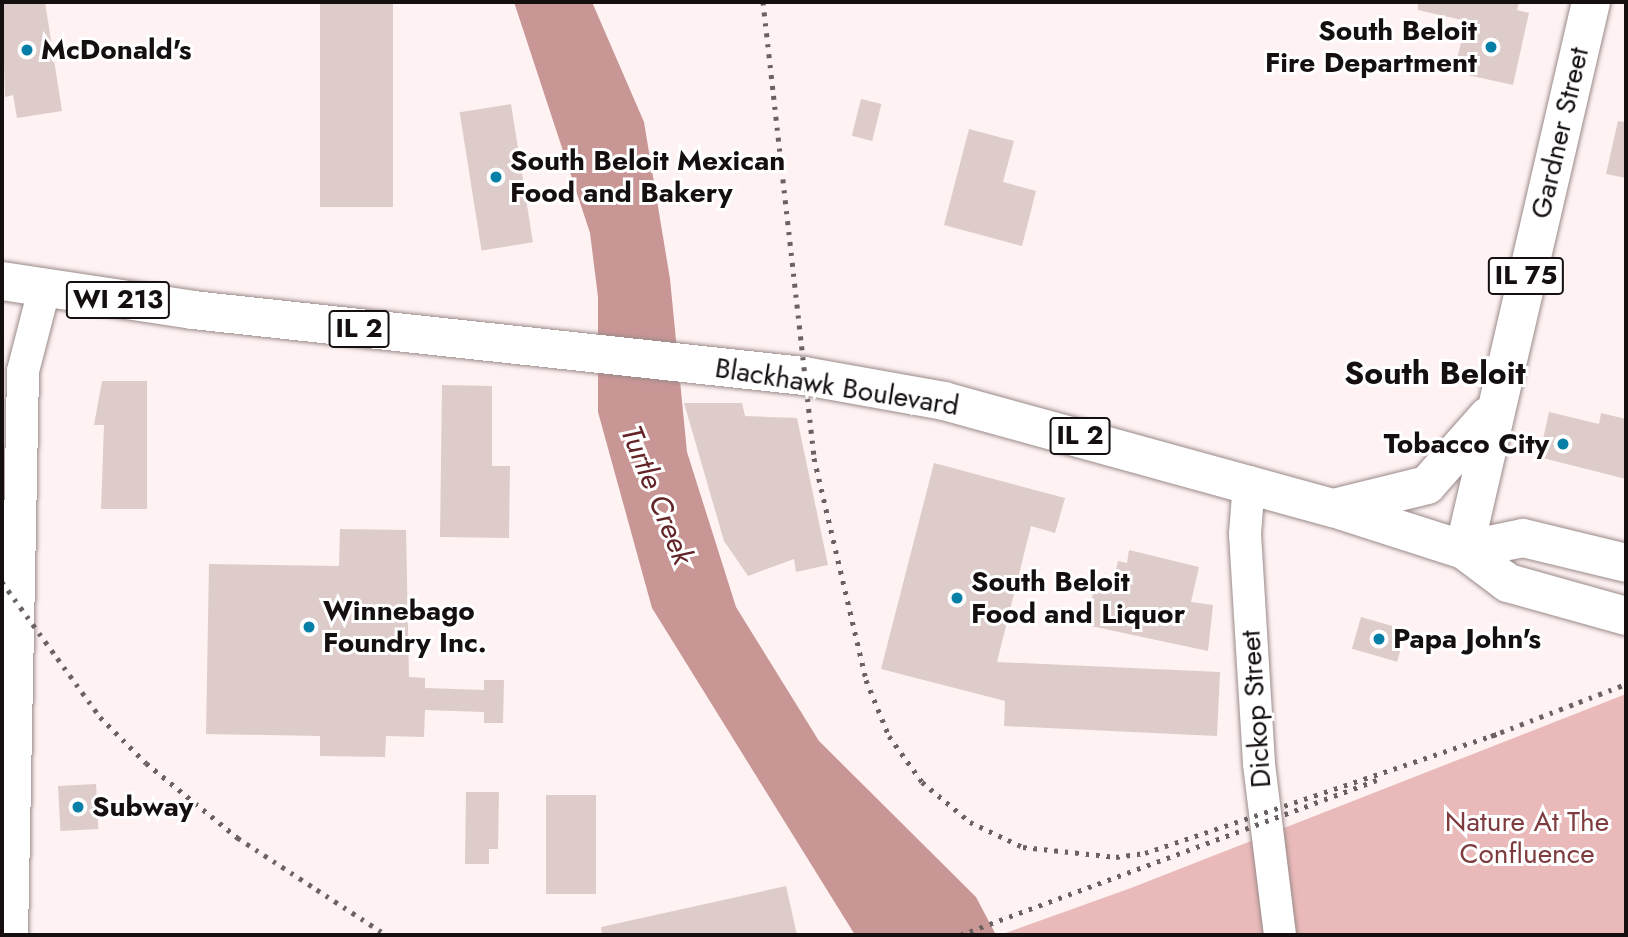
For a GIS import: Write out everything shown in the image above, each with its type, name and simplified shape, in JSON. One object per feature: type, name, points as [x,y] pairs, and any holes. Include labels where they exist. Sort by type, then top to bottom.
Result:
[{"type":"main road","name":"Gardner Street","points":[[1464,550],[1494,409],[1591,2]]},
{"type":"main road","name":"WI 213","points":[[2,281],[44,290],[192,310]]},
{"type":"main road","name":"Blackhawk Boulevard","points":[[192,310],[686,364],[944,401],[1249,482],[1333,508],[1464,550],[1507,583],[1626,616]]},
{"type":"main road","points":[[1333,508],[1427,485],[1494,409]]},
{"type":"main road","name":"Blackhawk Boulevard","points":[[1464,550],[1523,538],[1626,563]]},
{"type":"street","points":[[12,935],[8,755],[23,371],[44,290]]},
{"type":"street","name":"Dickop Street","points":[[1249,482],[1245,534],[1259,764],[1280,935]]},
{"type":"green space","name":"Nature At The Confluence","points":[[1626,694],[1626,935],[1000,935],[1131,888]]},
{"type":"water","name":"Turtle Creek","points":[[514,2],[592,2],[644,122],[670,279],[687,452],[736,607],[819,741],[976,897],[996,935],[855,935],[652,608],[598,412],[598,297],[590,233]]},
{"type":"building","name":"McDonald's","points":[[2,2],[45,2],[62,111],[17,118],[13,95],[5,97]]},
{"type":"building","points":[[320,2],[393,2],[393,207],[320,207]]},
{"type":"building","name":"South Beloit Fire Department","points":[[1418,2],[1519,2],[1517,10],[1529,13],[1513,85],[1454,72],[1466,21],[1418,10]]},
{"type":"building","points":[[861,99],[881,104],[872,141],[852,136]]},
{"type":"building","name":"South Beloit Mexican Food and Bakery","points":[[511,104],[533,242],[482,250],[460,112]]},
{"type":"building","points":[[1618,121],[1626,122],[1626,178],[1606,174]]},
{"type":"building","points":[[969,129],[1014,141],[1003,182],[1036,191],[1022,246],[944,225]]},
{"type":"building","points":[[102,381],[147,381],[147,509],[101,509],[104,425],[94,425]]},
{"type":"building","points":[[442,385],[492,386],[492,466],[510,466],[509,538],[440,537]]},
{"type":"building","points":[[684,403],[742,403],[745,416],[797,418],[828,565],[796,572],[794,559],[748,576],[724,541]]},
{"type":"building","points":[[1549,412],[1599,424],[1601,413],[1626,419],[1626,479],[1539,457]]},
{"type":"building","name":"South Beloit Food and Liquor","points":[[934,463],[1065,498],[1055,533],[1031,526],[997,662],[1220,672],[1217,736],[1004,726],[1005,701],[881,669]]},
{"type":"building","name":"Winnebago Foundry Inc.","points":[[340,529],[406,530],[409,677],[425,678],[425,688],[484,690],[484,680],[504,680],[503,723],[484,723],[484,712],[425,710],[424,737],[386,736],[385,757],[320,756],[320,736],[206,734],[209,564],[339,566]]},
{"type":"building","points":[[1129,550],[1199,567],[1191,602],[1213,605],[1208,651],[1086,625],[1094,589],[1111,592],[1118,561],[1127,563]]},
{"type":"building","name":"Papa John's","points":[[1361,617],[1406,630],[1397,662],[1352,649]]},
{"type":"building","name":"Subway","points":[[96,784],[98,829],[60,831],[58,786]]},
{"type":"building","points":[[466,792],[499,792],[498,849],[489,849],[489,864],[465,864]]},
{"type":"building","points":[[546,795],[596,795],[596,894],[546,894]]},
{"type":"building","points":[[786,886],[797,935],[602,935],[601,927]]},
{"type":"railway","points":[[763,2],[814,458],[866,680],[889,736],[922,782],[970,822],[1023,847],[1116,857],[1145,853],[1500,733]]},
{"type":"railway","points":[[2,582],[100,717],[146,763],[238,838],[386,935]]},
{"type":"railway","points":[[1491,736],[1626,684]]},
{"type":"railway","points":[[960,935],[1380,779]]},
{"type":"place","name":"South Beloit Fire Department","points":[[1491,47]]},
{"type":"place","name":"McDonald's","points":[[27,50]]},
{"type":"place","name":"South Beloit Mexican Food and Bakery","points":[[496,177]]},
{"type":"place","name":"Tobacco City","points":[[1563,444]]},
{"type":"place","name":"South Beloit Food and Liquor","points":[[957,598]]},
{"type":"place","name":"Winnebago Foundry Inc.","points":[[309,627]]},
{"type":"place","name":"Papa John's","points":[[1379,639]]},
{"type":"place","name":"Subway","points":[[78,807]]},
{"type":"district","name":"South Beloit","points":[[1435,373]]}]
